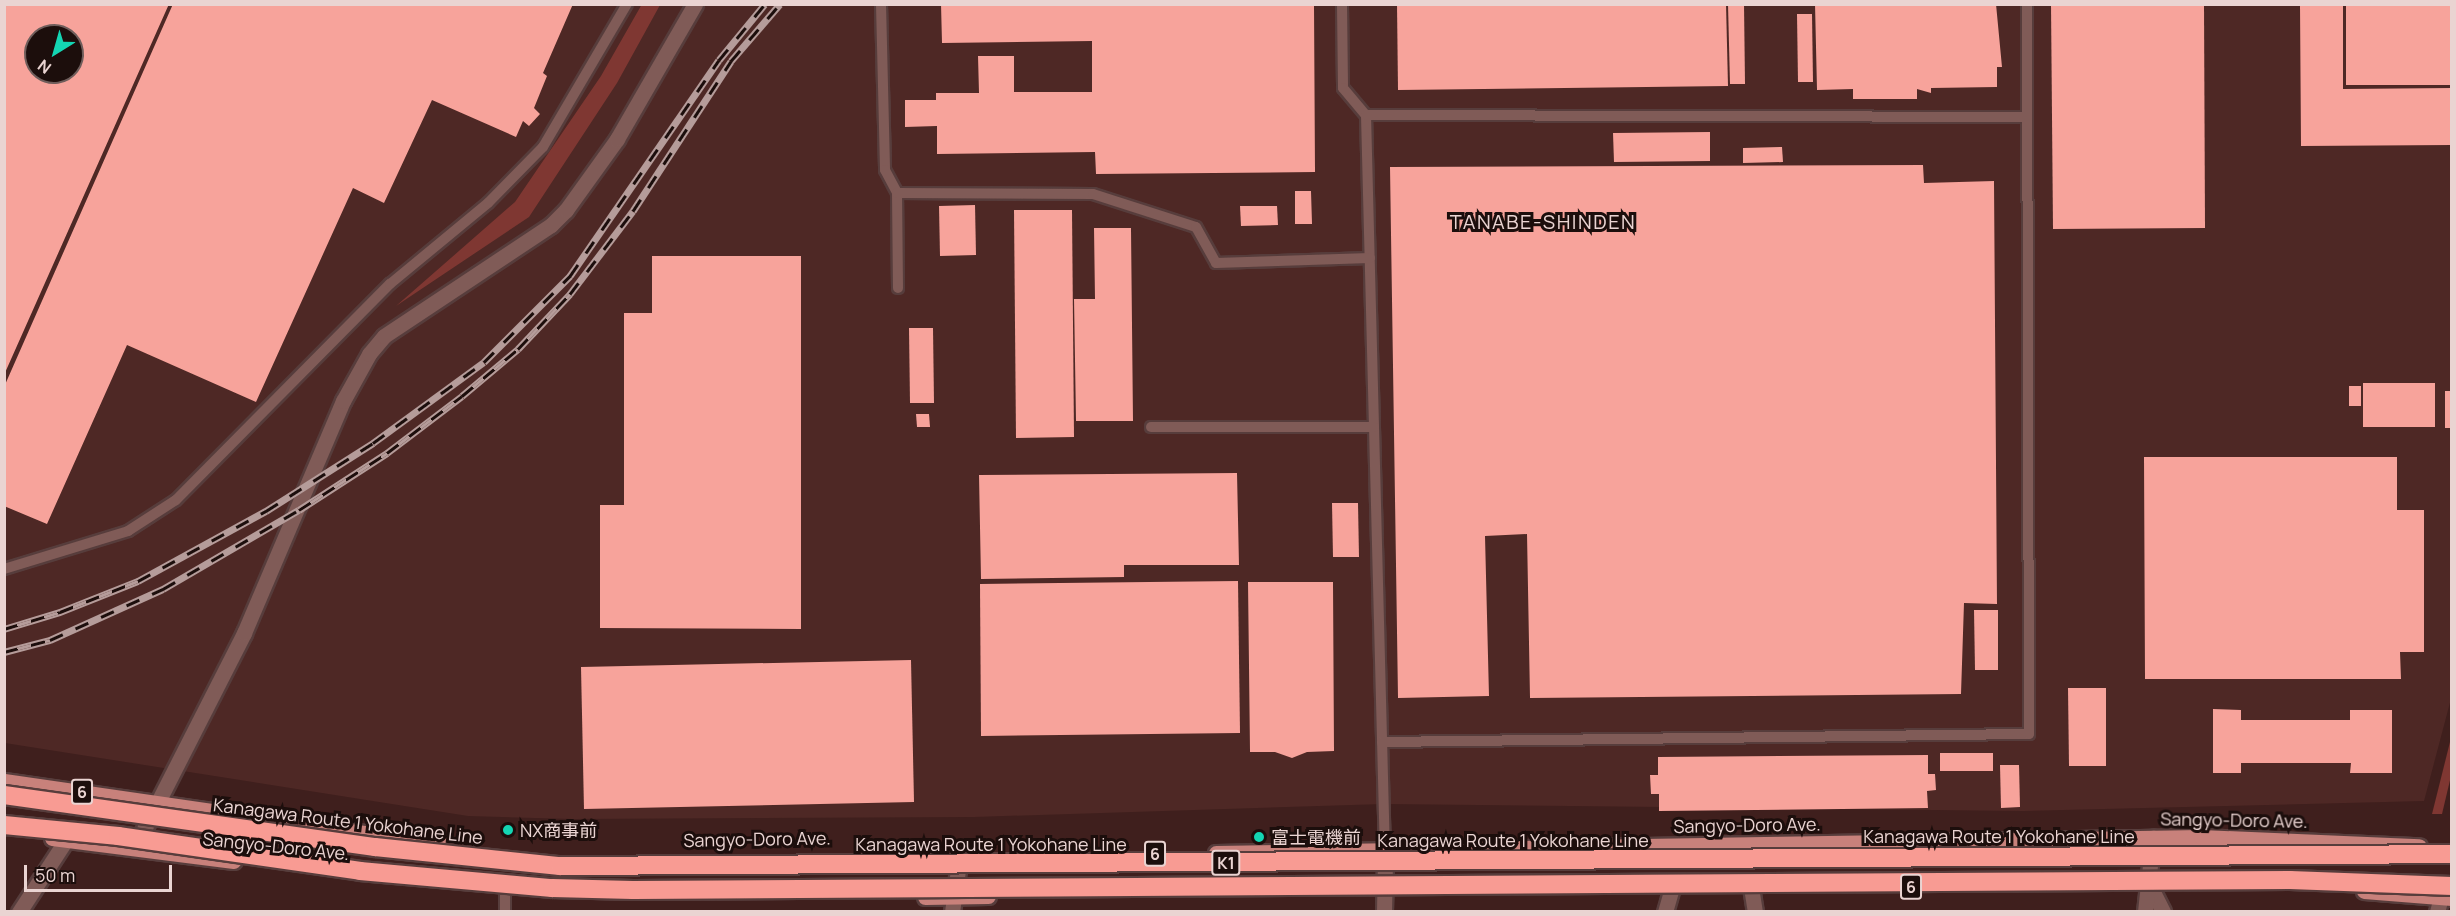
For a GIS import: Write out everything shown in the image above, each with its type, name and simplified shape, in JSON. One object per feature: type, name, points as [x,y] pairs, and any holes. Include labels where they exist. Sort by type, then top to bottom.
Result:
[{"type":"highway","name":"Kanagawa Route 1 Yokohane Line","points":[[4,795],[399,850],[571,866],[2451,854]]},
{"type":"highway","name":"K1","points":[[4,825],[118,836],[360,871],[552,888],[633,890],[2244,880],[2445,898]]},
{"type":"main road","name":"Sangyo-Doro Ave.","points":[[4,781],[353,834],[577,861],[960,856],[1385,856],[2153,837],[2451,848]]},
{"type":"main road","name":"Sangyo-Doro Ave.","points":[[4,831],[133,851],[593,896],[804,894],[953,904],[1385,887],[2291,885],[2445,898]]},
{"type":"street","points":[[133,851],[160,803],[244,633],[343,401],[369,354],[384,336],[551,225],[566,210],[617,139],[695,4]]},
{"type":"street","points":[[2145,912],[2150,885],[2153,837]]},
{"type":"street","points":[[19,912],[66,840]]},
{"type":"street","points":[[953,904],[960,856]]},
{"type":"street","points":[[1384,912],[1385,856]]},
{"type":"street","points":[[2150,885],[2163,912]]},
{"type":"street","points":[[1665,912],[1672,887]]},
{"type":"street","points":[[1751,887],[1755,912]]},
{"type":"lane","points":[[4,569],[128,531],[151,518],[244,434],[390,284],[488,203],[543,147],[627,4]]},
{"type":"lane","points":[[881,4],[885,170],[897,194],[898,288]]},
{"type":"lane","points":[[1342,4],[1343,88],[1366,115],[1385,856]]},
{"type":"lane","points":[[1382,742],[2029,734],[2027,4]]},
{"type":"lane","points":[[1366,115],[2027,117]]},
{"type":"lane","points":[[897,194],[1093,194],[1196,227],[1216,263],[1370,258]]},
{"type":"lane","points":[[1151,427],[1374,427]]},
{"type":"lane","points":[[505,888],[505,912]]},
{"type":"shaded area","points":[[642,4],[660,5],[617,83],[529,217],[396,306],[515,202],[601,76]]},
{"type":"shaded area","points":[[4,5],[2451,5],[2452,695],[2424,801],[2023,811],[1384,804],[974,817],[572,819],[468,816],[5,743]]},
{"type":"shaded area","points":[[2451,738],[2451,776],[2442,814],[2432,814]]},
{"type":"building","points":[[4,4],[169,4],[4,375]]},
{"type":"building","points":[[173,4],[573,4],[543,73],[547,76],[534,108],[540,114],[529,126],[523,121],[516,137],[432,100],[384,203],[353,188],[256,402],[127,345],[47,524],[4,506],[4,387]]},
{"type":"building","points":[[941,4],[1314,4],[1315,172],[1096,174],[1095,152],[937,154],[937,126],[905,127],[905,100],[936,100],[936,93],[979,93],[978,56],[1014,56],[1014,92],[1092,92],[1092,41],[942,43]]},
{"type":"building","points":[[1397,4],[1726,4],[1728,86],[1398,90]]},
{"type":"building","points":[[1728,4],[1744,4],[1745,84],[1730,84]]},
{"type":"building","points":[[1815,4],[1996,4],[2002,67],[1997,67],[1997,87],[1931,88],[1931,93],[1917,89],[1917,99],[1853,99],[1853,89],[1817,90]]},
{"type":"building","points":[[2051,4],[2204,4],[2205,228],[2053,229]]},
{"type":"building","points":[[2346,4],[2452,4],[2452,85],[2346,85]]},
{"type":"building","points":[[2300,5],[2343,5],[2343,89],[2452,88],[2452,145],[2301,146]]},
{"type":"building","points":[[1797,14],[1812,14],[1813,82],[1798,82]]},
{"type":"building","points":[[1710,132],[1710,161],[1614,162],[1613,133]]},
{"type":"building","points":[[1782,147],[1783,162],[1743,163],[1743,148]]},
{"type":"building","points":[[1923,165],[1924,183],[1994,181],[1997,604],[1964,603],[1961,694],[1530,698],[1527,534],[1485,536],[1489,696],[1398,698],[1390,167]]},
{"type":"building","points":[[1295,191],[1311,191],[1312,224],[1295,224]]},
{"type":"building","points":[[975,205],[976,255],[940,256],[939,206]]},
{"type":"building","points":[[1240,206],[1277,206],[1278,225],[1241,226]]},
{"type":"building","points":[[1014,210],[1072,210],[1074,437],[1016,438]]},
{"type":"building","points":[[1094,228],[1131,228],[1133,421],[1076,421],[1074,299],[1095,299]]},
{"type":"building","points":[[652,256],[801,256],[801,629],[600,628],[600,505],[624,505],[624,313],[652,313]]},
{"type":"building","points":[[909,328],[933,328],[934,403],[910,403]]},
{"type":"building","points":[[2363,383],[2435,383],[2435,427],[2363,427]]},
{"type":"building","points":[[2349,386],[2361,386],[2361,406],[2349,406]]},
{"type":"building","points":[[2445,391],[2452,391],[2452,428],[2445,428]]},
{"type":"building","points":[[916,414],[929,414],[930,427],[917,427]]},
{"type":"building","points":[[2144,457],[2397,457],[2397,510],[2424,510],[2424,652],[2400,652],[2401,679],[2145,679]]},
{"type":"building","points":[[1237,473],[1239,565],[1124,565],[1124,577],[981,579],[979,475]]},
{"type":"building","points":[[1332,503],[1358,503],[1359,557],[1333,557]]},
{"type":"building","points":[[1238,581],[1240,733],[981,736],[980,584]]},
{"type":"building","points":[[1248,582],[1333,582],[1334,751],[1307,752],[1292,758],[1275,752],[1250,752]]},
{"type":"building","points":[[1974,610],[1998,610],[1998,670],[1975,670]]},
{"type":"building","points":[[911,660],[914,802],[584,809],[581,667]]},
{"type":"building","points":[[2068,688],[2106,688],[2106,766],[2069,766]]},
{"type":"building","points":[[2213,709],[2241,710],[2241,720],[2350,720],[2350,710],[2392,710],[2392,773],[2350,773],[2351,763],[2241,763],[2241,773],[2213,773]]},
{"type":"building","points":[[1940,753],[1993,753],[1993,771],[1940,771]]},
{"type":"building","points":[[1928,755],[1928,774],[1935,774],[1936,790],[1927,791],[1928,808],[1659,811],[1659,794],[1651,794],[1650,775],[1658,775],[1658,757]]},
{"type":"building","points":[[2000,765],[2019,765],[2020,807],[2001,808]]},
{"type":"railway","points":[[4,629],[60,612],[138,581],[266,511],[373,443],[484,362],[570,276],[719,60],[765,4]]},
{"type":"railway","points":[[4,652],[50,640],[163,589],[299,510],[387,453],[462,396],[518,349],[570,294],[633,211],[731,61],[780,4]]},
{"type":"place","name":"NX商事前","points":[[508,830]]},
{"type":"place","name":"富士電機前","points":[[1259,837]]},
{"type":"district","name":"TANABE-SHINDEN","points":[[1543,221]]}]
